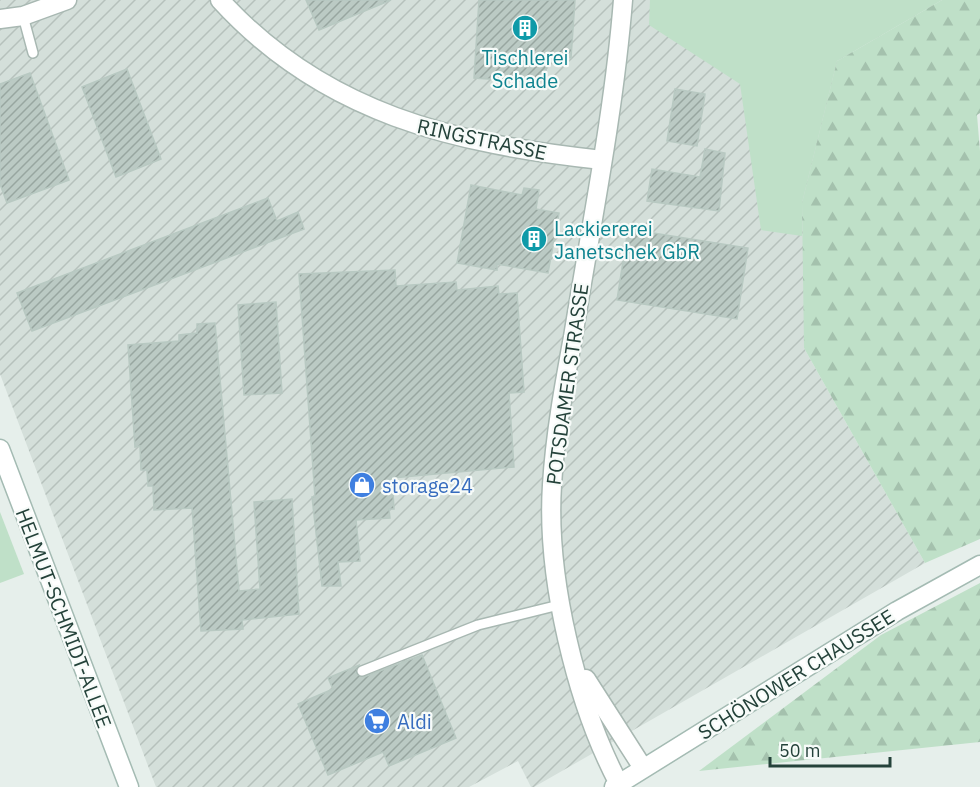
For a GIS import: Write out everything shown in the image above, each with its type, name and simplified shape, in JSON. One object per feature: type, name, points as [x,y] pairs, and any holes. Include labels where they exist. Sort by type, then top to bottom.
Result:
[{"type":"street","points":[[0,19],[23,16],[67,0]]},
{"type":"street","name":"POTSDAMER STRASSE","points":[[616,785],[597,735],[560,605],[553,547],[552,487],[558,422],[612,111],[623,0]]},
{"type":"street","name":"RINGSTRASSE","points":[[222,1],[277,52],[311,76],[342,94],[398,120],[470,141],[602,160]]},
{"type":"street","name":"HELMUT-SCHMIDT-ALLEE","points":[[0,449],[129,787]]},
{"type":"street","name":"SCHÖNOWER CHAUSSEE","points":[[616,785],[897,611],[980,565]]},
{"type":"street","name":"POTSDAMER STRASSE","points":[[574,660],[643,768]]},
{"type":"lane","points":[[23,16],[33,53]]},
{"type":"lane","points":[[362,671],[478,625],[560,605]]},
{"type":"shaded area","points":[[0,0],[942,0],[837,61],[804,348],[925,563],[534,787],[531,787],[518,761],[469,787],[156,787],[0,374]]},
{"type":"green space","points":[[650,0],[942,0],[837,61],[802,203],[802,236],[761,230],[740,84],[649,25]]},
{"type":"green space","points":[[942,0],[980,0],[980,113],[977,115],[980,151],[980,539],[925,563],[804,348],[802,203],[837,61]]},
{"type":"green space","points":[[0,512],[24,574],[0,583]]},
{"type":"green space","points":[[980,583],[980,742],[699,771],[881,635]]},
{"type":"building","points":[[306,0],[391,0],[319,30]]},
{"type":"building","name":"Tischlerei Schade","points":[[479,0],[575,0],[571,58],[547,56],[545,83],[474,78]]},
{"type":"building","points":[[127,69],[161,159],[116,177],[82,87]]},
{"type":"building","points":[[30,73],[69,180],[7,203],[0,184],[0,84]]},
{"type":"building","points":[[675,89],[705,94],[697,146],[667,141]]},
{"type":"building","points":[[705,149],[725,153],[719,211],[647,201],[652,169],[700,177]]},
{"type":"building","points":[[471,185],[522,195],[524,188],[539,190],[536,209],[559,213],[548,273],[497,264],[497,270],[457,263]]},
{"type":"building","points":[[268,198],[277,221],[298,212],[304,229],[32,331],[17,293]]},
{"type":"building","points":[[628,229],[748,248],[737,319],[617,300]]},
{"type":"building","points":[[395,270],[396,286],[456,282],[457,290],[498,286],[499,294],[517,293],[524,392],[509,393],[514,467],[392,478],[394,509],[389,509],[390,518],[356,520],[360,561],[338,562],[341,586],[322,586],[312,497],[315,497],[299,274]]},
{"type":"building","points":[[276,302],[282,393],[244,395],[238,305]]},
{"type":"building","points":[[215,323],[239,591],[260,589],[254,502],[292,499],[299,614],[242,620],[243,629],[201,631],[192,508],[154,510],[153,486],[148,486],[147,470],[141,470],[140,446],[135,447],[128,345],[179,341],[179,335],[197,333],[197,324]]},
{"type":"building","name":"Aldi","points":[[422,655],[456,738],[389,766],[383,752],[328,775],[298,704],[333,689],[328,678],[359,665],[356,673],[364,677]]},
{"type":"place","name":"Tischlerei Schade","points":[[525,28]]},
{"type":"place","name":"Lackiererei Janetschek GbR","points":[[534,239]]},
{"type":"place","name":"storage24","points":[[362,485]]},
{"type":"place","name":"Aldi","points":[[377,721]]}]
